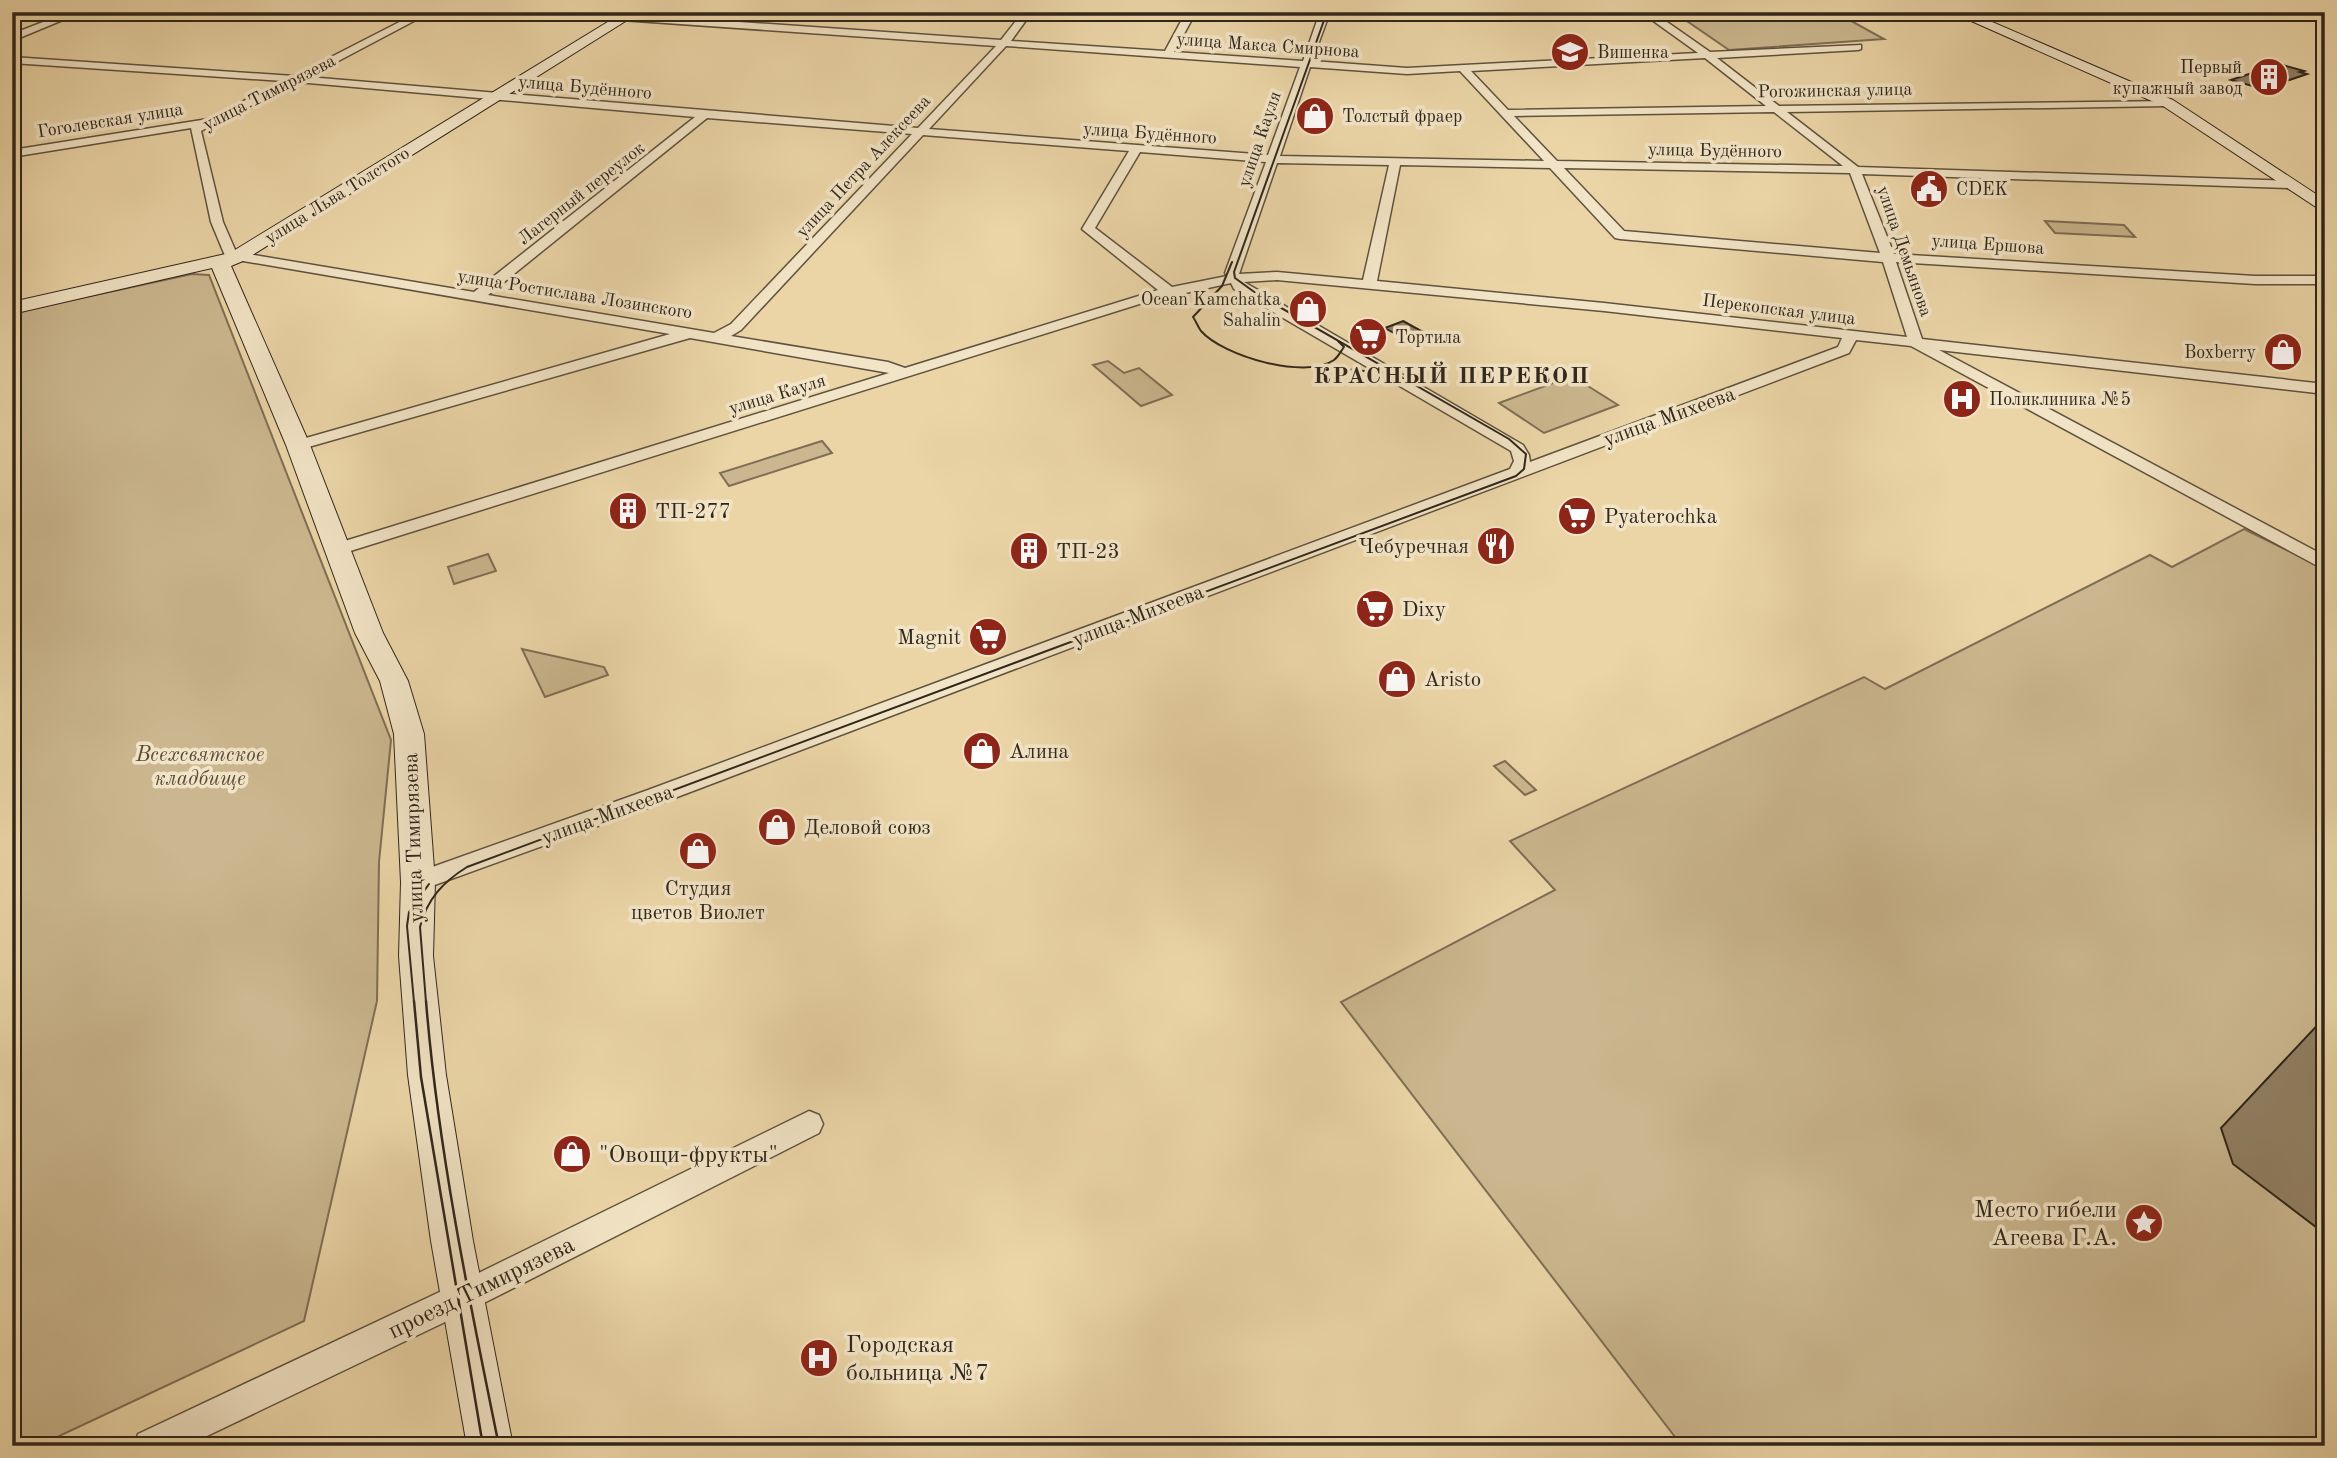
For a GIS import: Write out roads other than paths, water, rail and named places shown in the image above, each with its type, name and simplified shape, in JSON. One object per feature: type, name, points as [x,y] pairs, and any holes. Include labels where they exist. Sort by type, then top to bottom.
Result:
[{"type":"street","points":[[12,38],[78,12]]},
{"type":"street","name":"улица Тимирязева","points":[[427,12],[195,130],[217,222],[231,255],[221,266],[298,445],[369,633],[394,681],[410,734],[418,882],[416,956],[427,1075],[490,1446]]},
{"type":"street","name":"улица Макса Смирнова","points":[[550,12],[630,15],[1167,56],[1407,71],[1858,47]]},
{"type":"street","name":"улица Петра Алексеева","points":[[718,337],[736,327],[1003,43],[1028,12]]},
{"type":"street","points":[[1167,56],[1191,12]]},
{"type":"street","name":"улица Кауля","points":[[338,549],[1168,291],[1231,279],[1325,12]]},
{"type":"street","name":"улица Демьянова","points":[[1583,12],[1654,17],[1854,170],[1888,257],[1916,343],[2325,564]]},
{"type":"street","points":[[1957,12],[2168,103],[2325,208]]},
{"type":"street","name":"улица Льва Толстого","points":[[12,308],[229,259],[630,15]]},
{"type":"street","name":"улица Будённого","points":[[12,60],[297,79],[705,115],[1273,159],[1854,170],[2288,184]]},
{"type":"street","name":"улица Ершова","points":[[1464,69],[1620,235],[1808,253],[2255,280],[2325,280]]},
{"type":"street","name":"Рогожинская улица","points":[[1503,113],[2168,103]]},
{"type":"street","name":"Лагерный переулок","points":[[477,297],[705,115]]},
{"type":"street","name":"Гоголевская улица","points":[[12,154],[213,121]]},
{"type":"street","points":[[1136,149],[1088,229],[1168,291]]},
{"type":"street","points":[[1369,285],[1395,162]]},
{"type":"street","name":"улица Ростислава Лозинского","points":[[229,259],[718,337],[888,367],[908,374]]},
{"type":"street","name":"Перекопская улица","points":[[1231,279],[1277,276],[1604,307],[2325,389]]},
{"type":"street","points":[[1231,279],[1517,448],[1522,463],[1515,474]]},
{"type":"street","points":[[298,445],[692,333]]},
{"type":"street","name":"улица Михеева","points":[[418,882],[656,796],[1844,350],[1850,337]]},
{"type":"street","name":"проезд Тимирязева","points":[[150,1446],[463,1297],[809,1124]]},
{"type":"tram line","points":[[426,1002],[420,927],[423,917],[437,892],[467,867],[1516,476],[1524,469],[1526,454],[1509,439],[1257,294],[1235,278],[1234,272],[1327,12]]},
{"type":"tram line","points":[[1232,262],[1222,286],[1193,317],[1201,331],[1212,340],[1227,349],[1265,362],[1304,367],[1321,366],[1334,360],[1344,347],[1338,341]]},
{"type":"tram line","points":[[1323,367],[1385,373]]},
{"type":"tram line","points":[[414,1002],[407,926],[409,912],[429,884]]},
{"type":"tram line","points":[[414,1001],[421,1077],[483,1446]]},
{"type":"tram line","points":[[426,1001],[446,1169],[499,1446]]},
{"type":"place","name":"Вишенка","points":[[1570,52]]},
{"type":"place","name":"Первый купажный завод","points":[[2269,77]]},
{"type":"place","name":"Толстый фраер","points":[[1315,116]]},
{"type":"place","name":"CDEK","points":[[1929,189]]},
{"type":"place","name":"Ocean Kamchatka Sahalin","points":[[1308,309]]},
{"type":"place","name":"Тортила","points":[[1368,337]]},
{"type":"place","name":"Boxberry","points":[[2283,352]]},
{"type":"place","name":"Поликлиника №5","points":[[1962,399]]},
{"type":"place","name":"ТП-277","points":[[628,511]]},
{"type":"place","name":"Pyaterochka","points":[[1577,516]]},
{"type":"place","name":"Чебуречная","points":[[1496,546]]},
{"type":"place","name":"ТП-23","points":[[1029,551]]},
{"type":"place","name":"Dixy","points":[[1375,609]]},
{"type":"place","name":"Magnit","points":[[988,637]]},
{"type":"place","name":"Aristo","points":[[1397,679]]},
{"type":"place","name":"Алина","points":[[982,751]]},
{"type":"place","name":"Деловой союз","points":[[777,827]]},
{"type":"place","name":"Студия цветов Виолет","points":[[698,851]]},
{"type":"place","name":"\"Овощи-фрукты\"","points":[[572,1154]]},
{"type":"place","name":"Место гибели Агеева Г.А.","points":[[2144,1223]]},
{"type":"place","name":"Городская больница №7","points":[[819,1358]]},
{"type":"district","name":"КРАСНЫЙ ПЕРЕКОП","points":[[1452,375]]},
{"type":"park label","name":"Всехсвятское кладбище","points":[[200,766]]}]
